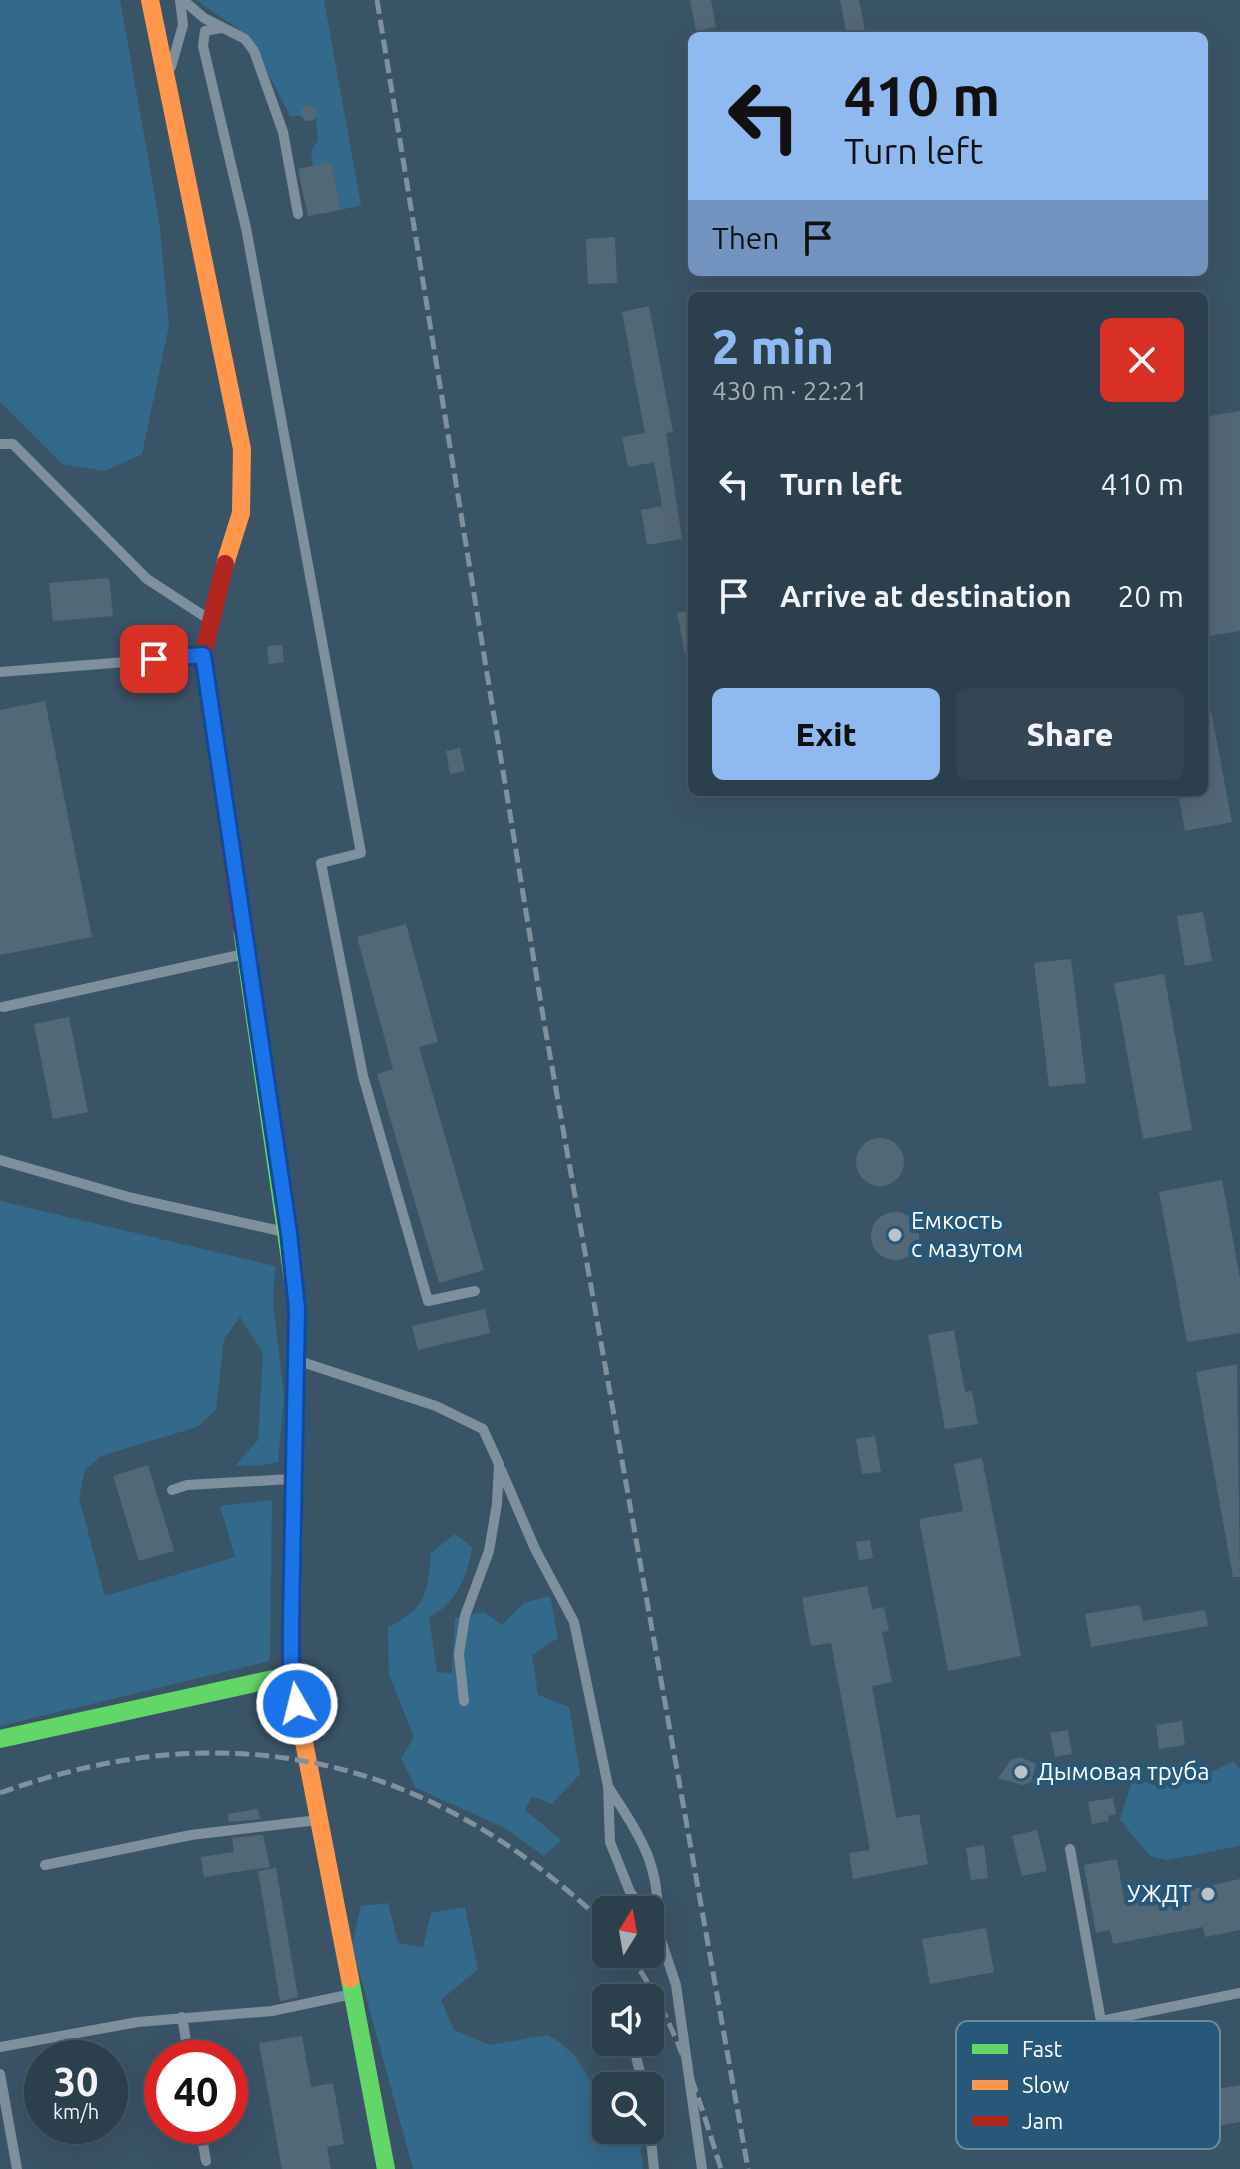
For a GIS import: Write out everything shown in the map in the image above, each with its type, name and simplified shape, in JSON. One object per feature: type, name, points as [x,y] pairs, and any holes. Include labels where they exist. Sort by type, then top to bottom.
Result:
[{"type":"street","points":[[150,0],[242,449],[241,513],[209,619],[203,655],[289,1233],[297,1309],[291,1675],[386,2169]]},
{"type":"street","points":[[0,1739],[291,1675]]},
{"type":"lane","points":[[167,81],[183,25],[182,0]]},
{"type":"lane","points":[[182,0],[221,28],[245,39],[254,51],[283,132],[298,214]]},
{"type":"lane","points":[[221,28],[205,31],[203,46],[246,228],[361,853],[321,863],[363,1076],[428,1301],[475,1291]]},
{"type":"lane","points":[[0,444],[13,444],[147,579],[209,619]]},
{"type":"lane","points":[[0,672],[203,655]]},
{"type":"lane","points":[[3,1007],[246,953]]},
{"type":"lane","points":[[0,1160],[132,1198],[289,1233]]},
{"type":"lane","points":[[297,1361],[436,1406],[483,1429],[535,1549],[574,1622],[608,1786],[610,1842],[633,1896]]},
{"type":"lane","points":[[464,1701],[459,1654],[465,1616],[489,1551],[497,1504],[499,1464]]},
{"type":"lane","points":[[172,1490],[187,1485],[293,1479]]},
{"type":"lane","points":[[608,1786],[655,1866],[660,1896]]},
{"type":"lane","points":[[45,1865],[191,1835],[320,1820]]},
{"type":"lane","points":[[1070,1849],[1101,2021],[1240,1993]]},
{"type":"lane","points":[[664,1951],[676,1985],[702,2169]]},
{"type":"lane","points":[[0,2047],[182,2017],[272,2011],[353,1993]]},
{"type":"lane","points":[[182,2017],[186,2040]]},
{"type":"lane","points":[[636,2056],[640,2072]]},
{"type":"lane","points":[[0,2074],[17,2169]]},
{"type":"lane","points":[[203,2144],[206,2161]]},
{"type":"lane","points":[[651,2144],[654,2169]]},
{"type":"shaded area","points":[[0,0],[120,0],[159,219],[169,326],[142,454],[105,471],[62,464],[0,402]]},
{"type":"shaded area","points":[[196,0],[324,0],[361,205],[341,210],[331,162],[313,166],[311,151],[318,140],[315,107],[306,105],[301,116],[290,116],[250,37]]},
{"type":"shaded area","points":[[0,1201],[275,1266],[273,1302],[284,1396],[278,1462],[259,1466],[236,1465],[258,1440],[263,1353],[240,1317],[224,1339],[216,1410],[197,1427],[101,1456],[85,1470],[79,1498],[105,1596],[235,1557],[220,1506],[272,1500],[270,1661],[0,1726]]},
{"type":"shaded area","points":[[455,1534],[472,1547],[459,1588],[447,1605],[429,1617],[437,1672],[452,1673],[455,1618],[484,1612],[502,1625],[524,1603],[550,1596],[558,1638],[532,1655],[538,1695],[569,1707],[580,1774],[552,1804],[532,1796],[525,1810],[561,1840],[544,1856],[503,1827],[416,1788],[401,1759],[414,1737],[389,1674],[388,1627],[418,1606],[426,1589],[431,1553]]},
{"type":"shaded area","points":[[1233,1761],[1240,1769],[1240,1846],[1167,1860],[1150,1856],[1120,1820],[1133,1778],[1161,1787],[1200,1778]]},
{"type":"shaded area","points":[[388,1903],[398,1943],[423,1947],[431,1913],[465,1907],[478,1969],[441,2000],[454,2030],[490,2045],[548,2035],[557,2041],[578,2061],[592,2087],[592,2144],[642,2144],[643,2169],[413,2169],[352,1945],[361,1906]]},
{"type":"building","points":[[690,0],[711,0],[716,27],[696,31]]},
{"type":"building","points":[[840,0],[859,0],[865,32],[846,32]]},
{"type":"building","points":[[306,105],[312,105],[317,113],[315,119],[306,121],[301,116],[301,110]]},
{"type":"building","points":[[331,162],[341,210],[308,216],[298,169]]},
{"type":"building","points":[[615,237],[617,283],[588,284],[586,239]]},
{"type":"building","points":[[649,306],[673,432],[666,433],[682,539],[647,545],[641,510],[662,506],[654,462],[628,467],[622,437],[645,433],[622,312]]},
{"type":"building","points":[[1240,411],[1240,631],[1208,636],[1208,416]]},
{"type":"building","points":[[109,578],[113,616],[53,621],[49,583]]},
{"type":"building","points":[[688,611],[688,654],[685,654],[677,613]]},
{"type":"building","points":[[282,645],[284,662],[269,664],[267,646]]},
{"type":"building","points":[[45,701],[92,937],[0,955],[0,710]]},
{"type":"building","points":[[1208,711],[1211,711],[1232,822],[1185,831],[1179,796],[1208,796]]},
{"type":"building","points":[[460,748],[465,771],[450,774],[446,751]]},
{"type":"building","points":[[1203,912],[1212,961],[1185,966],[1177,916]]},
{"type":"building","points":[[406,924],[438,1042],[419,1047],[484,1270],[439,1283],[377,1074],[393,1069],[357,937]]},
{"type":"building","points":[[1071,959],[1086,1083],[1049,1087],[1034,963]]},
{"type":"building","points":[[1164,974],[1192,1130],[1143,1139],[1114,983]]},
{"type":"building","points":[[69,1017],[88,1112],[53,1119],[34,1024]]},
{"type":"building","name":"Емкость с мазутом","points":[[880,1138],[897,1145],[904,1162],[897,1179],[880,1186],[863,1179],[856,1162],[863,1145]]},
{"type":"building","points":[[1222,1180],[1240,1278],[1240,1333],[1187,1342],[1159,1192]]},
{"type":"building","name":"Емкость с мазутом","points":[[895,1212],[912,1219],[919,1236],[912,1253],[895,1260],[878,1253],[871,1236],[878,1219]]},
{"type":"building","points":[[485,1309],[490,1333],[418,1350],[412,1326]]},
{"type":"building","points":[[954,1330],[965,1392],[972,1391],[978,1424],[945,1429],[928,1335]]},
{"type":"building","points":[[1237,1364],[1240,1577],[1233,1577],[1196,1372]]},
{"type":"building","points":[[875,1436],[881,1472],[862,1474],[856,1439]]},
{"type":"building","points":[[982,1458],[1021,1656],[948,1671],[919,1519],[963,1511],[954,1464]]},
{"type":"building","points":[[148,1465],[174,1551],[139,1561],[113,1476]]},
{"type":"building","points":[[870,1540],[873,1558],[859,1560],[856,1542]]},
{"type":"building","points":[[867,1586],[872,1609],[884,1607],[889,1631],[882,1632],[892,1682],[872,1686],[896,1818],[919,1814],[928,1864],[853,1879],[849,1853],[870,1850],[831,1643],[811,1646],[802,1598]]},
{"type":"building","points":[[1140,1605],[1143,1621],[1205,1610],[1208,1626],[1091,1647],[1085,1614]]},
{"type":"building","points":[[1182,1721],[1185,1745],[1159,1749],[1156,1725]]},
{"type":"building","points":[[1068,1730],[1072,1754],[1055,1757],[1050,1733]]},
{"type":"building","name":"Дымовая труба","points":[[1020,1757],[1036,1764],[1031,1782],[1022,1785],[998,1778],[1011,1760]]},
{"type":"building","points":[[1113,1798],[1116,1814],[1108,1816],[1109,1821],[1092,1824],[1088,1802]]},
{"type":"building","points":[[258,1809],[260,1819],[229,1822],[228,1814]]},
{"type":"building","points":[[1037,1830],[1047,1871],[1022,1876],[1012,1836]]},
{"type":"building","points":[[263,1835],[270,1867],[204,1877],[201,1857],[234,1852],[232,1838]]},
{"type":"building","points":[[984,1845],[988,1878],[971,1880],[966,1848]]},
{"type":"building","name":"УЖДТ","points":[[1117,1859],[1125,1904],[1240,1879],[1240,1930],[1205,1937],[1203,1927],[1113,1944],[1110,1930],[1096,1933],[1084,1865]]},
{"type":"building","points":[[276,1868],[298,1997],[280,2001],[258,1871]]},
{"type":"building","points":[[986,1928],[994,1972],[930,1984],[922,1939]]},
{"type":"building","points":[[302,2036],[311,2087],[333,2083],[344,2144],[327,2147],[331,2169],[282,2169],[259,2043]]},
{"type":"building","points":[[1240,2085],[1240,2122],[1220,2125],[1220,2089]]},
{"type":"railway","points":[[377,0],[544,1022],[748,2169]]},
{"type":"railway","points":[[0,1793],[85,1768],[167,1755],[246,1754],[323,1765],[398,1788],[469,1822],[539,1868],[592,1913]]},
{"type":"railway","points":[[638,1968],[672,2031],[694,2085],[721,2169]]},
{"type":"traffic: fast","points":[[242,929],[294,1287]]},
{"type":"traffic: fast","points":[[0,1739],[291,1675]]},
{"type":"traffic: fast","points":[[350,1979],[386,2169]]},
{"type":"traffic: slow","points":[[150,0],[242,449],[241,513],[225,564]]},
{"type":"traffic: slow","points":[[294,1287],[297,1309],[291,1675],[350,1979]]},
{"type":"traffic: jam","points":[[225,564],[203,655],[242,929]]},
{"type":"place","name":"Емкость с мазутом","points":[[895,1235]]},
{"type":"place","name":"Дымовая труба","points":[[1021,1772]]},
{"type":"place","name":"УЖДТ","points":[[1208,1894]]},
{"type":"route","points":[[154,659],[203,655],[205,687],[289,1233],[297,1309],[291,1526],[291,1675],[297,1704]]}]
